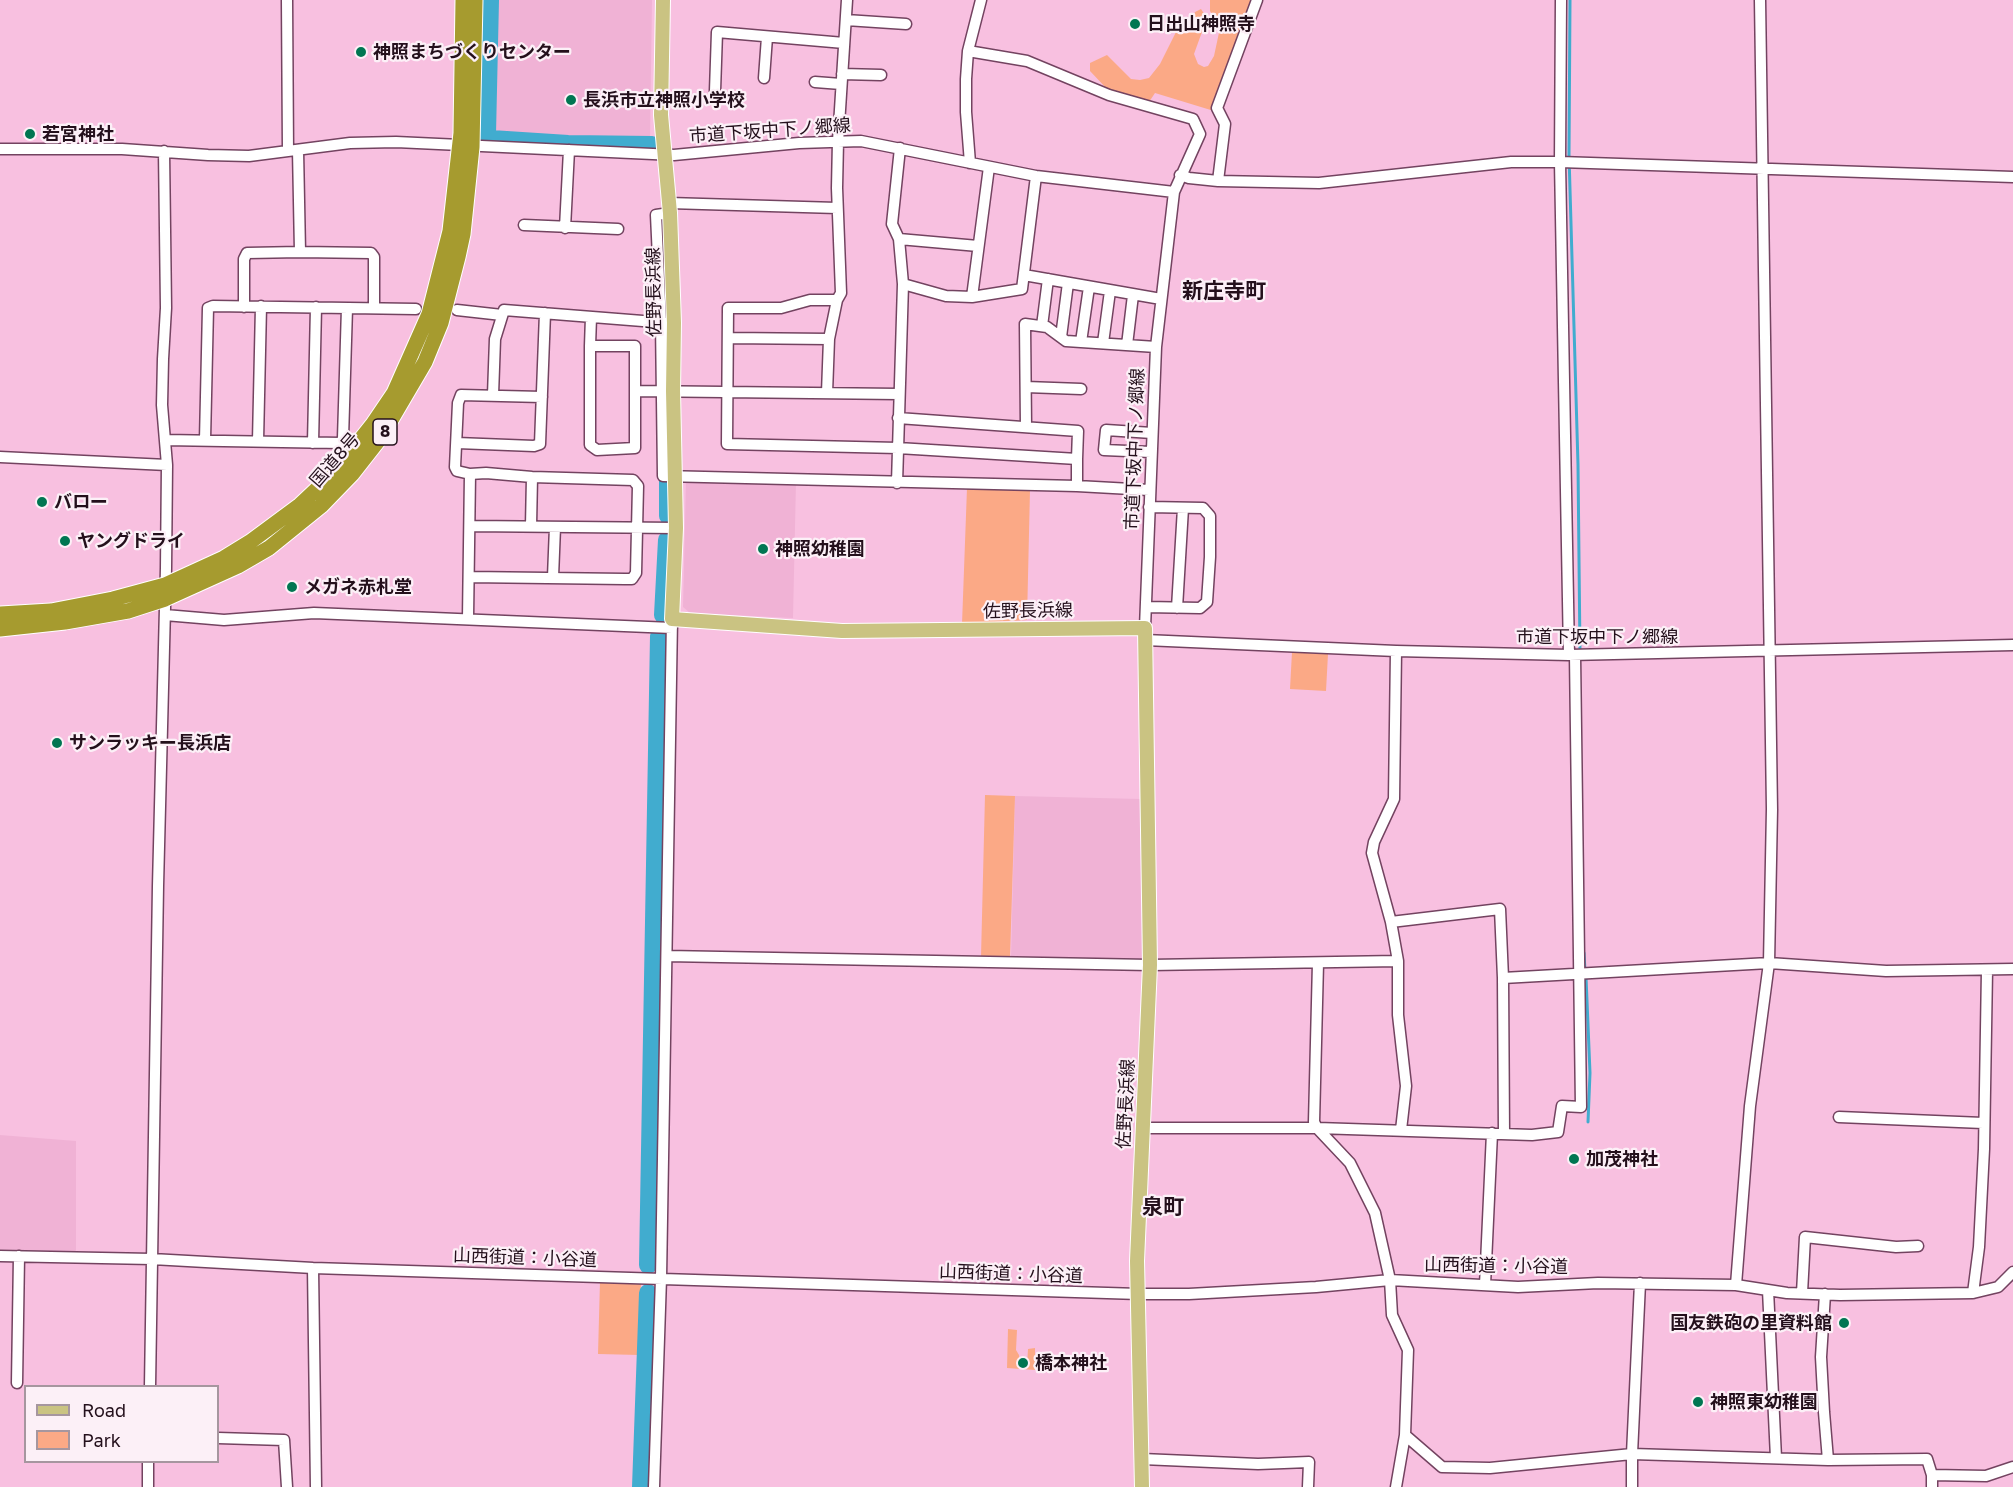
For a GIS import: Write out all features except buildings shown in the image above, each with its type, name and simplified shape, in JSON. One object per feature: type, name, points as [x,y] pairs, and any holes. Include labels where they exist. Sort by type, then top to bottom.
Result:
[{"type":"highway","name":"国道8号","points":[[463,0],[466,146]]},
{"type":"highway","name":"国道8号","points":[[0,629],[99,617],[231,570],[269,548],[321,506],[352,474],[381,437],[425,362],[441,323],[463,234],[475,0]]},
{"type":"highway","name":"国道8号","points":[[0,614],[51,611],[165,592]]},
{"type":"main road","name":"佐野長浜線","points":[[663,0],[661,115],[667,171],[670,476],[676,528],[672,623],[842,631],[1145,634],[1150,965],[1137,1261],[1142,1487]]},
{"type":"street","points":[[287,0],[292,150],[300,252]]},
{"type":"street","points":[[827,393],[829,339],[837,300],[841,293],[837,141],[847,0]]},
{"type":"street","points":[[970,163],[966,112],[968,51],[981,0]]},
{"type":"street","points":[[1218,181],[1225,124],[1217,108],[1257,0]]},
{"type":"street","points":[[1142,1128],[1317,1128],[1532,1135],[1558,1132],[1562,1106],[1581,1107],[1578,973],[1577,655],[1567,162],[1561,0]]},
{"type":"street","points":[[1736,1285],[1750,1107],[1769,963],[1772,809],[1760,0]]},
{"type":"street","points":[[846,20],[906,24]]},
{"type":"street","points":[[715,92],[717,32],[844,43]]},
{"type":"street","points":[[764,78],[767,37]]},
{"type":"street","points":[[968,51],[1027,61],[1109,95],[1192,119],[1200,134],[1174,192]]},
{"type":"street","points":[[815,82],[881,75]]},
{"type":"street","name":"市道下坂中下ノ郷線","points":[[0,149],[122,149],[249,156],[362,143],[396,142],[674,155],[861,141],[1036,176],[1174,192],[1156,346],[1145,634],[1396,651],[1577,655],[2013,645]]},
{"type":"street","points":[[897,483],[903,284],[899,239],[892,224],[900,148]]},
{"type":"street","points":[[565,228],[569,150]]},
{"type":"street","points":[[150,1385],[167,465],[162,405],[166,308],[164,151]]},
{"type":"street","points":[[1180,175],[1218,181],[1319,183],[1512,162],[1567,162],[2013,177]]},
{"type":"street","points":[[972,297],[989,166]]},
{"type":"street","points":[[903,284],[946,296],[972,297],[1022,289],[1036,176]]},
{"type":"street","points":[[666,211],[837,208]]},
{"type":"street","points":[[524,225],[618,229]]},
{"type":"street","points":[[899,239],[978,246]]},
{"type":"street","points":[[244,307],[244,259],[247,253],[300,252],[371,254],[374,257],[374,307]]},
{"type":"street","points":[[1024,275],[1161,299]]},
{"type":"street","points":[[1042,326],[1048,279]]},
{"type":"street","points":[[1061,337],[1068,283]]},
{"type":"street","points":[[1081,342],[1089,287]]},
{"type":"street","points":[[1103,343],[1110,291]]},
{"type":"street","points":[[1127,345],[1133,295]]},
{"type":"street","points":[[837,300],[810,300],[781,308],[728,308],[728,444],[898,448],[1077,459]]},
{"type":"street","points":[[205,440],[208,308],[213,306],[261,306],[416,309]]},
{"type":"street","points":[[258,441],[261,306]]},
{"type":"street","points":[[313,443],[316,307]]},
{"type":"street","points":[[165,440],[341,443],[347,308]]},
{"type":"street","points":[[457,310],[502,315]]},
{"type":"street","points":[[493,395],[495,339],[504,310],[667,323]]},
{"type":"street","points":[[457,443],[534,446],[540,444],[545,314]]},
{"type":"street","points":[[590,346],[635,346],[634,448],[597,450],[591,447],[589,440],[590,346],[591,317]]},
{"type":"street","points":[[1026,427],[1025,324],[1047,327],[1066,340],[1156,346]]},
{"type":"street","points":[[728,339],[829,339]]},
{"type":"street","points":[[1026,387],[1081,389]]},
{"type":"street","points":[[636,391],[899,394]]},
{"type":"street","points":[[469,577],[632,579],[636,573],[638,486],[633,480],[470,474],[457,471],[455,467],[459,397],[465,394],[542,397]]},
{"type":"street","points":[[898,418],[1078,431],[1077,486]]},
{"type":"street","points":[[1151,452],[1104,450],[1106,430],[1152,433]]},
{"type":"street","points":[[0,457],[167,465]]},
{"type":"street","points":[[468,618],[470,474]]},
{"type":"street","points":[[670,476],[1077,486],[1149,490]]},
{"type":"street","points":[[531,526],[532,477]]},
{"type":"street","points":[[1146,607],[1200,608],[1207,602],[1210,557],[1210,516],[1203,508],[1149,507]]},
{"type":"street","points":[[1177,608],[1183,508]]},
{"type":"street","points":[[470,526],[676,528]]},
{"type":"street","points":[[554,577],[555,527]]},
{"type":"street","points":[[165,615],[224,620],[314,612],[672,623],[661,1278],[654,1487]]},
{"type":"street","points":[[1396,651],[1394,800],[1374,842],[1372,853],[1391,922],[1398,961],[1398,1015],[1406,1086],[1401,1130]]},
{"type":"street","points":[[1391,922],[1500,909],[1504,1134]]},
{"type":"street","points":[[667,956],[1150,965],[1398,961]]},
{"type":"street","points":[[1318,963],[1314,1122],[1350,1163],[1375,1213],[1390,1280],[1392,1315],[1408,1350],[1405,1435],[1396,1487]]},
{"type":"street","points":[[1503,978],[1769,963],[1886,971],[2013,969]]},
{"type":"street","points":[[1973,1293],[1984,1149],[1987,970]]},
{"type":"street","points":[[1839,1117],[1983,1123]]},
{"type":"street","points":[[1485,1285],[1492,1133]]},
{"type":"street","points":[[1802,1293],[1805,1237],[1896,1247],[1918,1246]]},
{"type":"street","name":"山西街道：小谷道","points":[[0,1256],[152,1259],[313,1268],[1139,1294],[1189,1294],[1316,1287],[1390,1280],[1518,1287],[1598,1283],[1736,1285],[1825,1294],[1973,1293],[1998,1287],[2013,1272]]},
{"type":"street","points":[[17,1383],[20,1256]]},
{"type":"street","points":[[313,1268],[316,1487]]},
{"type":"street","points":[[1632,1487],[1640,1283]]},
{"type":"street","points":[[1768,1290],[1776,1458]]},
{"type":"street","points":[[1825,1294],[1821,1357],[1828,1460]]},
{"type":"street","points":[[1405,1435],[1442,1467],[1490,1468],[1632,1454],[1828,1460],[1927,1459],[1932,1475],[1932,1487]]},
{"type":"street","points":[[219,1438],[284,1440],[287,1487]]},
{"type":"street","points":[[1143,1460],[1258,1464],[1309,1462],[1308,1487]]},
{"type":"street","points":[[148,1463],[148,1487]]},
{"type":"street","points":[[1932,1475],[1986,1476],[2013,1467]]},
{"type":"shaded area","name":"長浜市立神照小学校","points":[[493,0],[652,0],[650,140],[593,141],[492,137],[489,132]]},
{"type":"shaded area","points":[[686,479],[796,482],[793,618],[690,613],[683,607]]},
{"type":"shaded area","points":[[1015,796],[1141,799],[1145,961],[1011,958]]},
{"type":"shaded area","points":[[0,1135],[76,1141],[76,1254],[0,1250]]},
{"type":"green space","points":[[1210,0],[1255,0],[1214,111],[1155,93],[1149,102],[1107,89],[1090,71],[1090,63],[1107,55],[1131,79],[1149,78],[1160,64],[1177,30],[1183,23],[1191,22],[1195,12],[1201,9],[1207,18],[1194,54],[1198,64],[1208,66],[1214,56],[1220,28],[1210,11]]},
{"type":"green space","points":[[967,488],[1030,490],[1027,620],[962,624]]},
{"type":"green space","points":[[1292,652],[1328,654],[1326,691],[1290,689]]},
{"type":"green space","points":[[985,795],[1015,796],[1010,958],[981,957]]},
{"type":"green space","points":[[600,1281],[641,1282],[639,1355],[598,1354]]},
{"type":"green space","points":[[1008,1329],[1017,1330],[1016,1350],[1020,1365],[1027,1366],[1028,1349],[1035,1348],[1035,1370],[1007,1368]]},
{"type":"waterway","points":[[490,0],[487,134],[491,139],[568,144],[652,145]]},
{"type":"waterway","points":[[1570,0],[1569,155],[1578,465],[1580,653]]},
{"type":"waterway","points":[[663,219],[667,380]]},
{"type":"waterway","points":[[668,458],[668,516]]},
{"type":"waterway","points":[[663,615],[667,540]]},
{"type":"waterway","points":[[648,1265],[659,636]]},
{"type":"waterway","points":[[1584,953],[1585,971]]},
{"type":"waterway","points":[[1586,977],[1590,1073],[1588,1122]]},
{"type":"waterway","points":[[641,1487],[648,1293]]},
{"type":"place","name":"日出山神照寺","points":[[1135,24]]},
{"type":"place","name":"神照まちづくりセンター","points":[[361,52]]},
{"type":"place","name":"長浜市立神照小学校","points":[[571,100]]},
{"type":"place","name":"若宮神社","points":[[30,134]]},
{"type":"place","name":"バロー","points":[[42,502]]},
{"type":"place","name":"ヤングドライ","points":[[65,541]]},
{"type":"place","name":"神照幼稚園","points":[[763,549]]},
{"type":"place","name":"メガネ赤札堂","points":[[292,587]]},
{"type":"place","name":"サンラッキー長浜店","points":[[57,743]]},
{"type":"place","name":"加茂神社","points":[[1574,1159]]},
{"type":"place","name":"国友鉄砲の里資料館","points":[[1844,1323]]},
{"type":"place","name":"橋本神社","points":[[1023,1363]]},
{"type":"place","name":"神照東幼稚園","points":[[1698,1402]]},
{"type":"district","name":"新庄寺町","points":[[1224,291]]},
{"type":"district","name":"泉町","points":[[1163,1207]]}]
